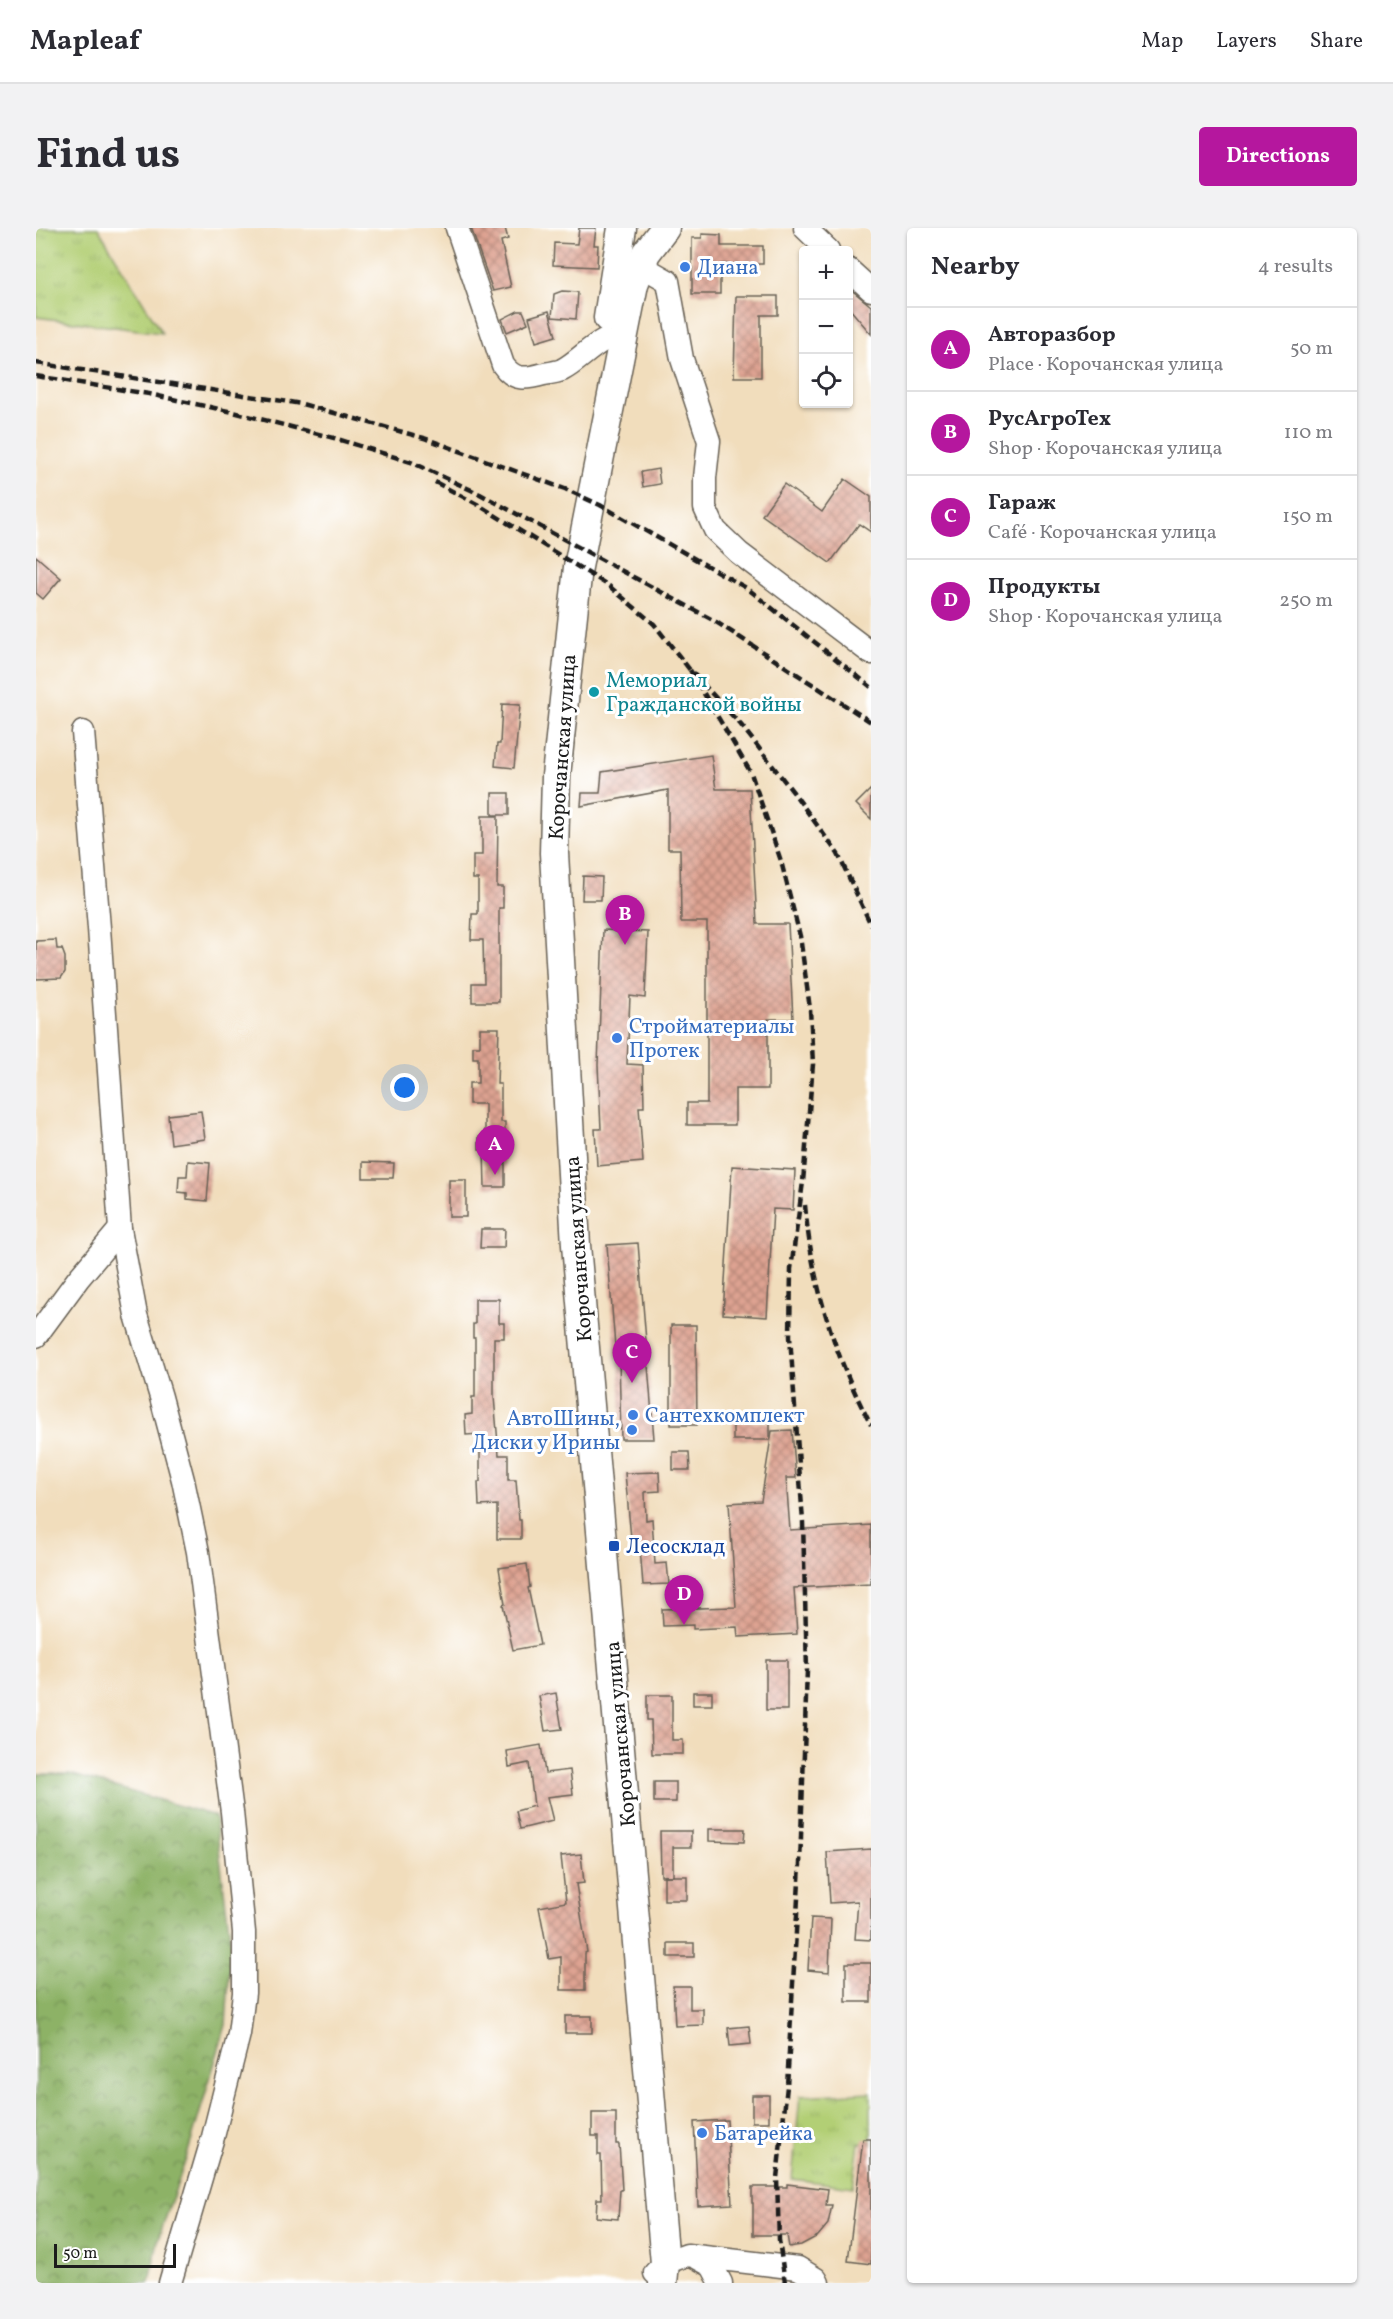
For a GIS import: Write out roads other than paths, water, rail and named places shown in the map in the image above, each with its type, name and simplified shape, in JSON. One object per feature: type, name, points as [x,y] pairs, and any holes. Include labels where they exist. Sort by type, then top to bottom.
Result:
[{"type":"main road","name":"Корочанская улица","points":[[622,228],[565,559],[541,776],[540,855],[563,1248],[648,2193],[668,2270]]},
{"type":"main road","name":"Корочанская улица","points":[[665,228],[652,244],[640,266],[631,298],[578,567],[556,776],[554,853],[576,1245],[660,2202],[668,2270]]},
{"type":"street","points":[[457,228],[502,365],[508,372],[518,378],[529,378],[563,370],[604,340]]},
{"type":"street","points":[[804,229],[823,246]]},
{"type":"street","points":[[640,266],[668,281],[682,359],[709,441],[705,508],[715,530],[739,553],[871,653]]},
{"type":"street","points":[[853,273],[871,290]]},
{"type":"street","points":[[83,732],[120,1229],[136,1315],[167,1417],[198,1552],[232,1812],[244,1932],[244,1993],[239,2034],[213,2137],[170,2283]]},
{"type":"street","points":[[36,1336],[78,1279],[120,1229]]},
{"type":"street","points":[[732,2283],[757,2264]]},
{"type":"street","points":[[668,2270],[757,2264],[798,2268],[816,2279],[818,2283]]},
{"type":"street","points":[[668,2270],[712,2266],[721,2283]]},
{"type":"railway","points":[[36,363],[302,404],[424,438],[565,489],[600,505],[748,589],[871,687]]},
{"type":"railway","points":[[36,376],[149,394],[233,412],[334,438],[411,462],[480,494],[713,620],[871,722]]},
{"type":"railway","points":[[435,482],[477,504],[609,586],[654,624],[690,670],[741,725],[838,854],[871,925]]},
{"type":"railway","points":[[690,670],[751,773],[781,861],[800,936],[810,1009],[813,1064],[803,1182],[791,1269],[790,1336],[803,1522],[807,1670],[800,1864],[787,2086],[777,2178],[779,2240],[785,2283]]},
{"type":"railway","points":[[805,1205],[813,1263],[827,1318],[846,1372],[871,1425]]},
{"type":"place","name":"Диана","points":[[685,267]]},
{"type":"place","name":"Мемориал Гражданской войны","points":[[594,692]]},
{"type":"place","name":"РусАгроТех","points":[[625,945]]},
{"type":"place","name":"Стройматериалы Протек","points":[[617,1038]]},
{"type":"place","name":"Авторазбор","points":[[495,1175]]},
{"type":"place","name":"Гараж","points":[[632,1383]]},
{"type":"place","name":"Сантехкомплект","points":[[633,1415]]},
{"type":"place","name":"АвтоШины, Диски у Ирины","points":[[632,1430]]},
{"type":"place","name":"Лесосклад","points":[[614,1546]]},
{"type":"place","name":"Продукты","points":[[684,1625]]},
{"type":"place","name":"Батарейка","points":[[702,2133]]}]
